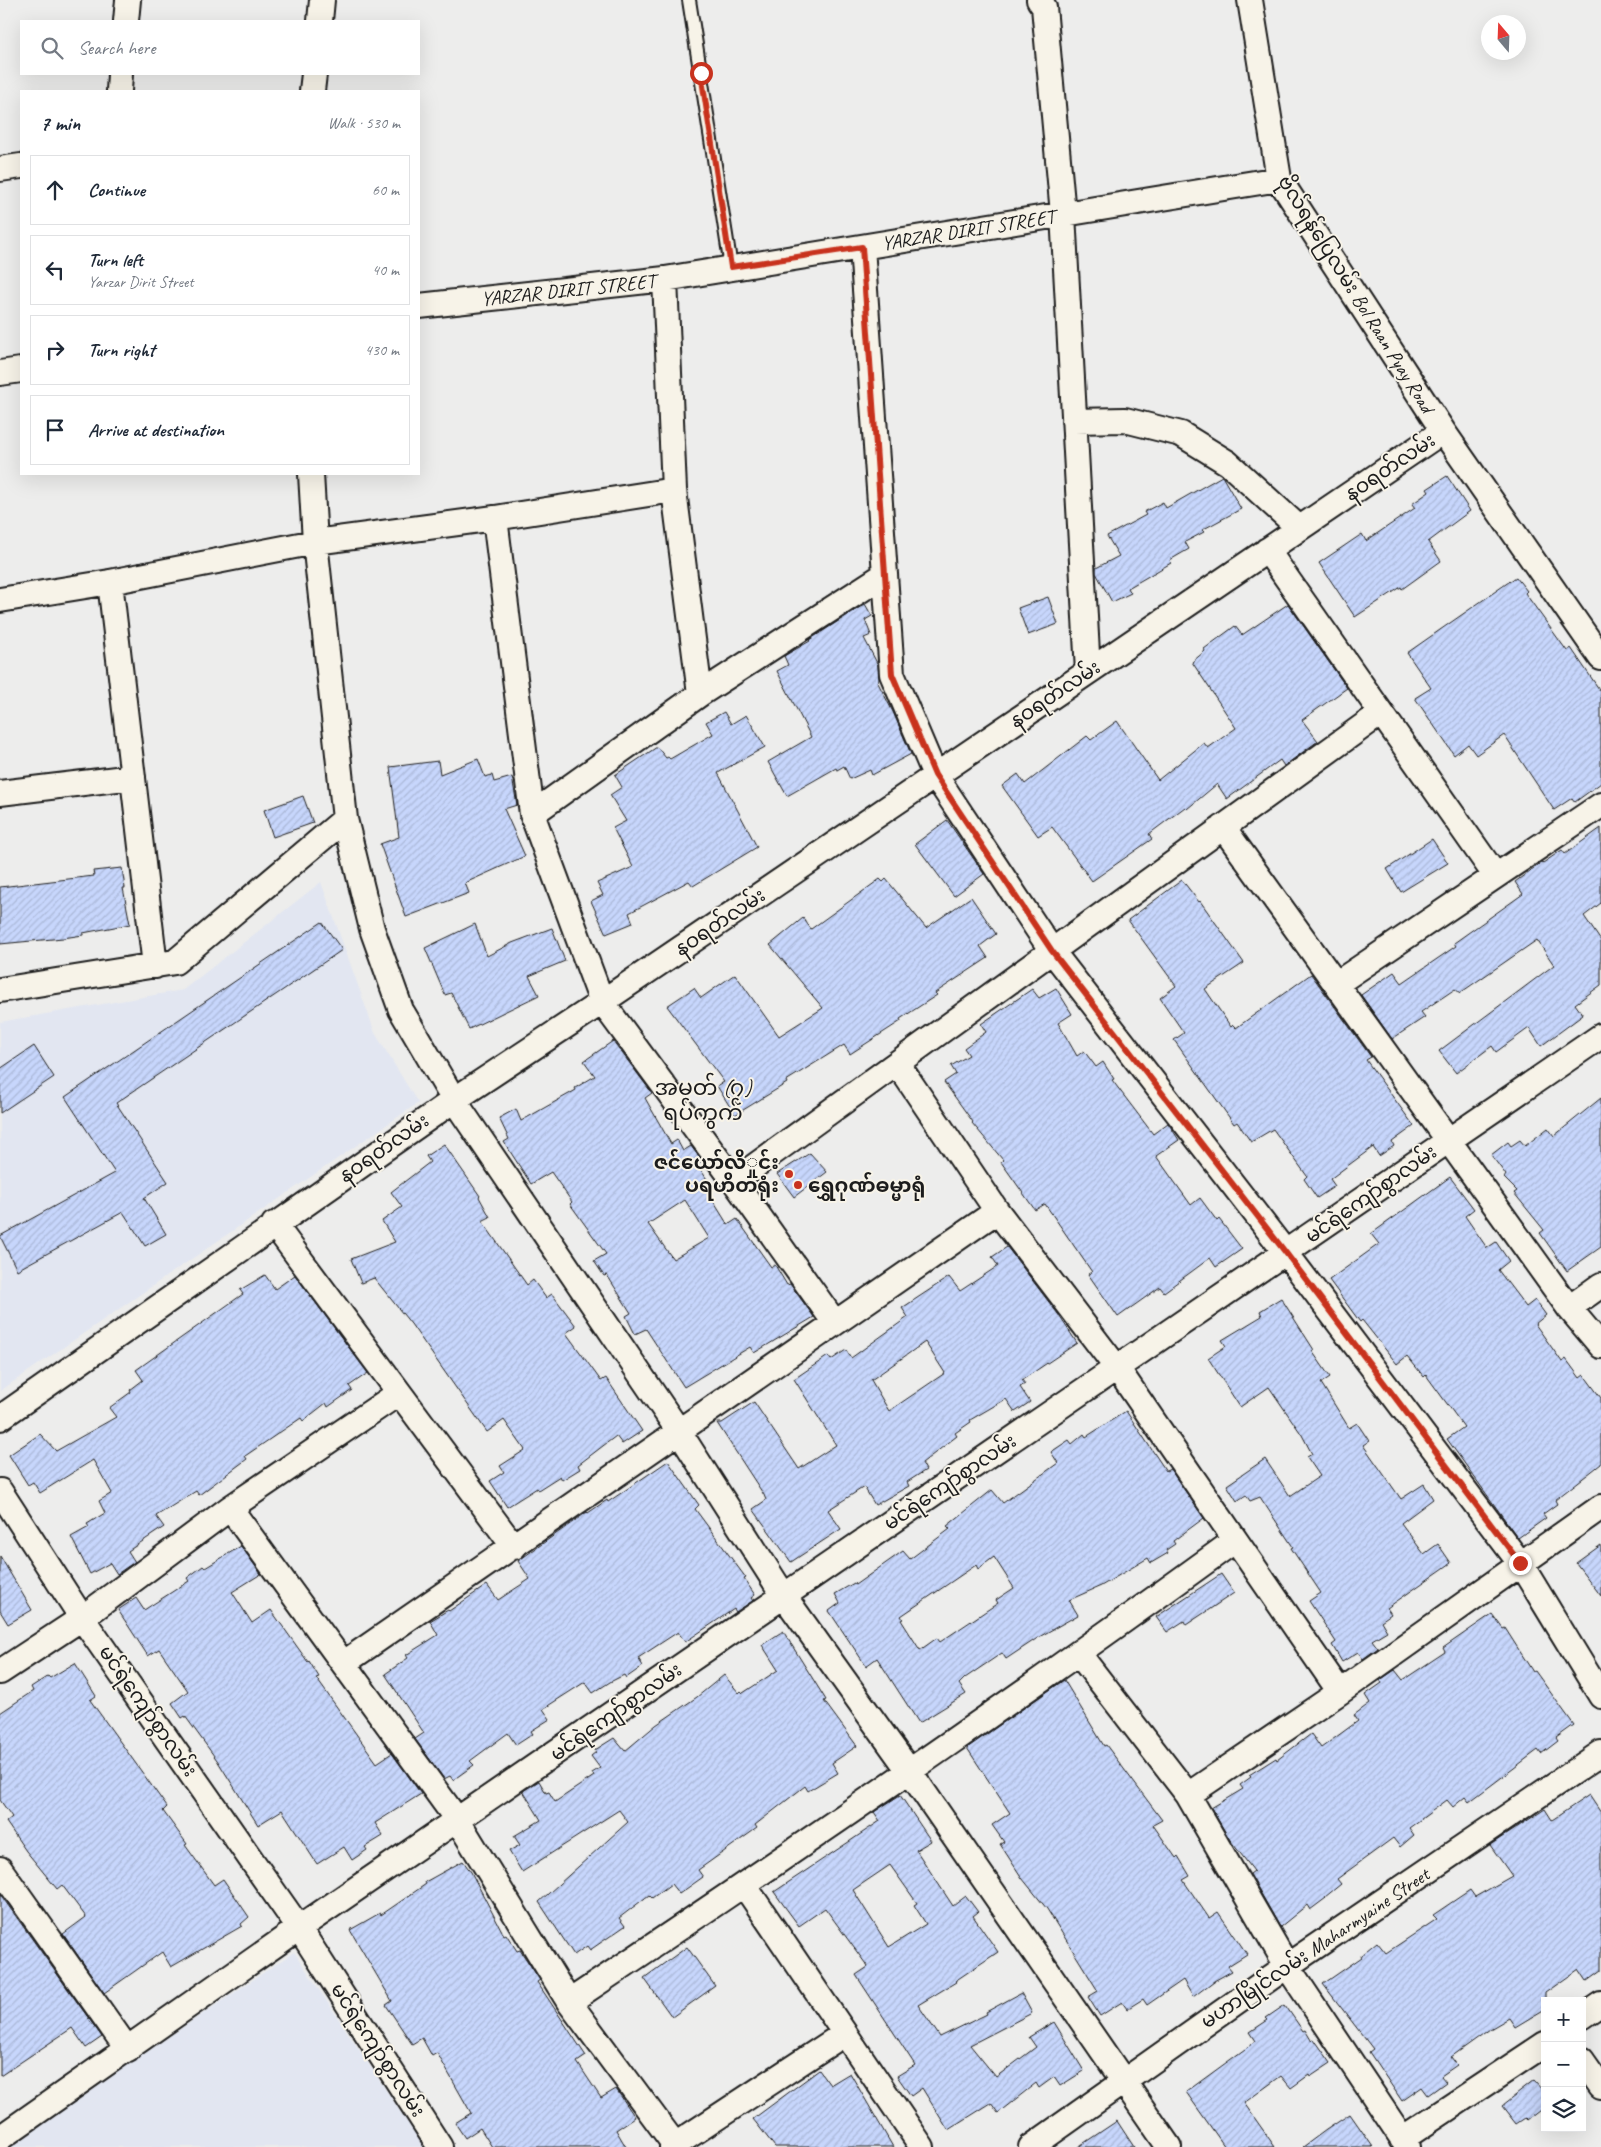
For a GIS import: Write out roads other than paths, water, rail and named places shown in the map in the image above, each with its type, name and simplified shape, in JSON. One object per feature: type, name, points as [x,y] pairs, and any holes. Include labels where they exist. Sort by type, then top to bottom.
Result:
[{"type":"street","points":[[126,20],[128,0]]},
{"type":"street","points":[[320,20],[322,0]]},
{"type":"street","points":[[1039,0],[1044,7],[1063,214],[1088,672]]},
{"type":"street","name":"ဗိုလ်ရန်ပြေလမ်း Bol Raan Pyay Road","points":[[1250,0],[1278,179],[1443,431],[1601,658]]},
{"type":"street","points":[[119,90],[120,75]]},
{"type":"street","points":[[312,90],[314,75]]},
{"type":"street","points":[[0,170],[20,166]]},
{"type":"street","name":"YARZAR DIRIT STREET","points":[[420,306],[665,279],[1278,179]]},
{"type":"street","points":[[862,247],[892,674],[935,775],[1052,951],[1286,1253],[1520,1563],[1601,1696]]},
{"type":"street","points":[[665,279],[674,490],[700,694]]},
{"type":"street","points":[[0,373],[20,370]]},
{"type":"street","points":[[1074,421],[1125,420],[1181,434],[1228,463],[1299,528]]},
{"type":"street","name":"နဝရတ်လမ်း","points":[[0,1418],[274,1224],[454,1100],[602,1002],[1443,431]]},
{"type":"street","points":[[311,475],[315,542],[345,818],[372,929],[401,1010],[454,1100],[678,1430],[784,1596],[910,1772],[1168,2147]]},
{"type":"street","points":[[0,600],[110,582],[315,542],[495,518],[674,490]]},
{"type":"street","points":[[495,518],[532,814],[602,1002],[734,1181],[834,1324]]},
{"type":"street","points":[[1267,550],[1495,875]]},
{"type":"street","points":[[532,814],[700,694],[884,575]]},
{"type":"street","points":[[110,582],[155,966]]},
{"type":"street","points":[[734,1181],[1381,713]]},
{"type":"street","points":[[0,793],[133,777]]},
{"type":"street","points":[[1336,984],[1601,805]]},
{"type":"street","points":[[0,990],[175,962],[345,818]]},
{"type":"street","points":[[1223,826],[1569,1308],[1601,1346]]},
{"type":"street","name":"မင်ရဲကျော်စွာလမ်း","points":[[0,2138],[128,2050],[299,1928],[458,1821],[1601,1036]]},
{"type":"street","points":[[897,1063],[997,1211],[1117,1368],[1234,1541],[1340,1692]]},
{"type":"street","points":[[344,1663],[997,1211]]},
{"type":"street","points":[[274,1224],[514,1547]]},
{"type":"street","points":[[1569,1308],[1601,1285]]},
{"type":"street","points":[[0,1672],[82,1618],[230,1508],[399,1393]]},
{"type":"street","name":"မင်ရဲကျော်စွာလမ်း","points":[[0,1491],[82,1618],[299,1928],[440,2147]]},
{"type":"street","points":[[1188,1795],[1340,1692],[1601,1507]]},
{"type":"street","points":[[230,1508],[458,1821],[569,2002],[674,2146],[844,2034]]},
{"type":"street","points":[[569,2002],[910,1772],[1079,1654],[1234,1541]]},
{"type":"street","points":[[1079,1654],[1188,1795],[1287,1966],[1405,2143],[1541,2047]]},
{"type":"street","name":"မဟာမြိုင်လမ်း Maharmyaine Street","points":[[1031,2147],[1287,1966],[1601,1753]]},
{"type":"street","points":[[0,1869],[8,1896],[128,2050]]},
{"type":"street","points":[[744,1885],[922,2147]]},
{"type":"street","points":[[1586,2014],[1601,2004]]},
{"type":"street","points":[[1586,2066],[1601,2087]]},
{"type":"lane","points":[[689,0],[731,267]]},
{"type":"place","name":"ဇင်ယော်လိှုင်း ပရဟိတရုံး","points":[[789,1174]]},
{"type":"place","name":"ရွှေဂုဏ်ဓမ္မာရုံ","points":[[798,1185]]},
{"type":"district","name":"အမှတ် (၇) ရပ်ကွက်","points":[[703,1100]]}]
